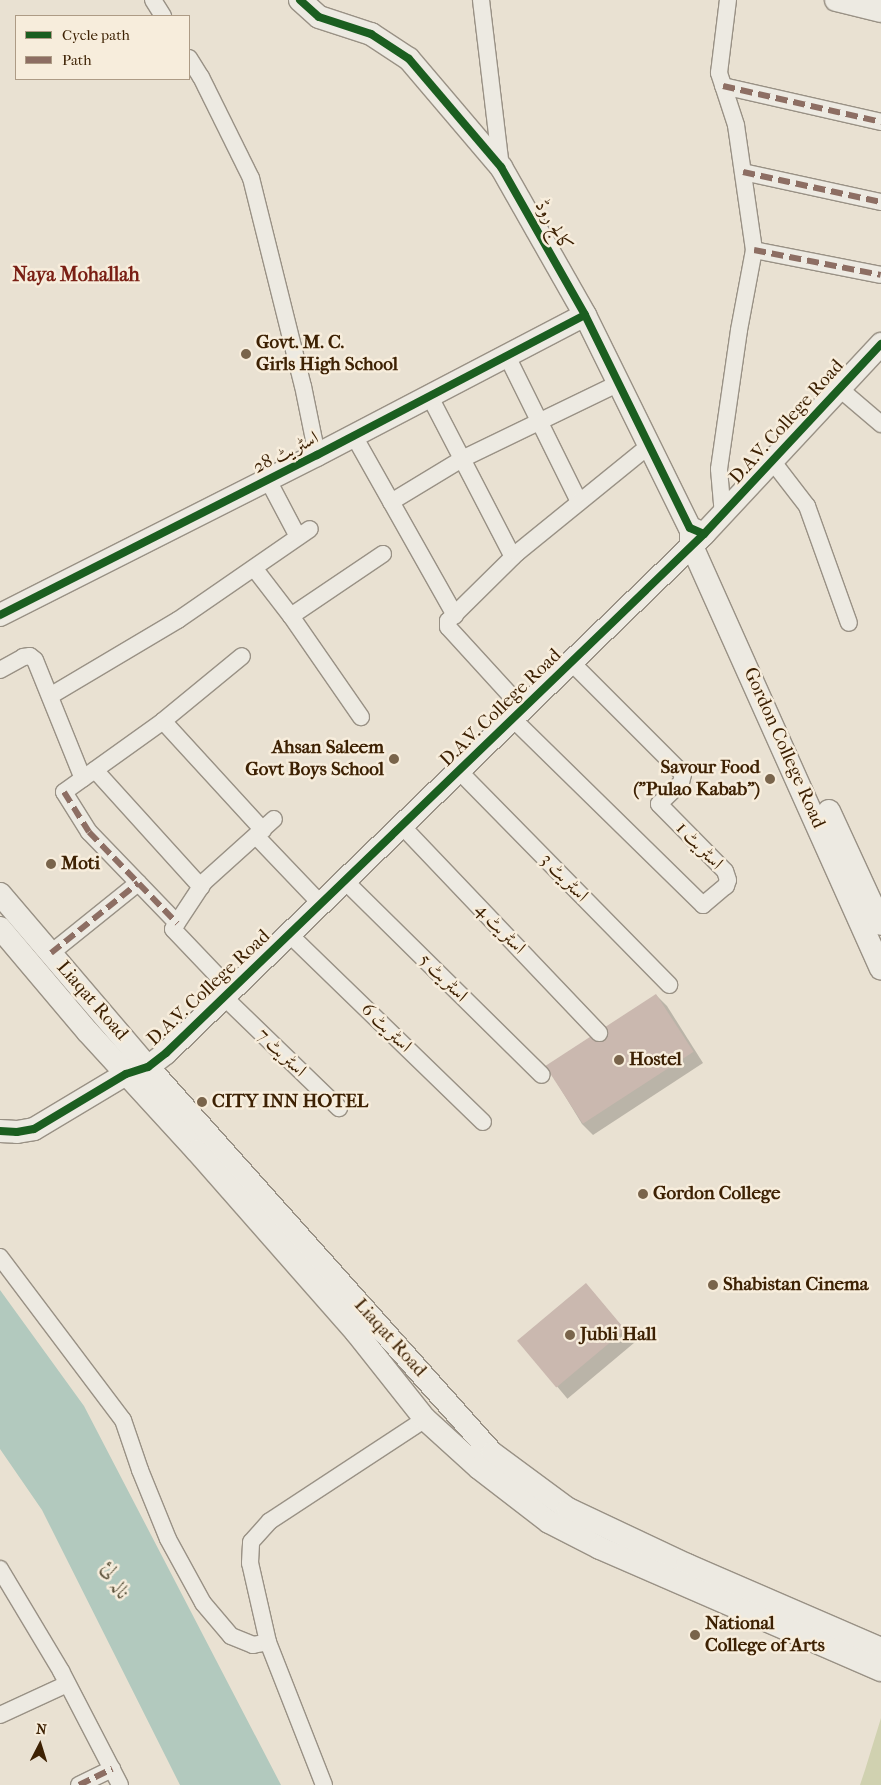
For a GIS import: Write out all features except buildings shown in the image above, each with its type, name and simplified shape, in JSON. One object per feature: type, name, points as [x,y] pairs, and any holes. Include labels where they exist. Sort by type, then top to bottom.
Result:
[{"type":"street","points":[[153,0],[162,15]]},
{"type":"street","name":"کالج روڈ","points":[[300,0],[319,17],[371,34],[409,59],[501,167],[585,315],[695,535]]},
{"type":"street","points":[[481,0],[501,167]]},
{"type":"street","points":[[723,515],[719,469],[739,330],[754,250],[736,125],[719,73],[728,0]]},
{"type":"street","points":[[836,0],[881,11]]},
{"type":"street","points":[[190,60],[204,83],[251,178],[300,372],[317,456]]},
{"type":"street","points":[[723,86],[881,122]]},
{"type":"street","points":[[743,172],[881,202]]},
{"type":"street","points":[[754,250],[881,275]]},
{"type":"street","name":"اسٹریٹ 28","points":[[0,615],[317,456],[585,315]]},
{"type":"street","name":"D.A.V. College Road","points":[[0,1131],[17,1132],[34,1129],[126,1074],[148,1066],[166,1053],[518,714],[695,535],[723,515],[881,344]]},
{"type":"street","points":[[507,356],[579,502]]},
{"type":"street","points":[[391,502],[462,459],[619,383]]},
{"type":"street","points":[[840,389],[881,424]]},
{"type":"street","points":[[430,396],[513,557]]},
{"type":"street","points":[[354,436],[455,616]]},
{"type":"street","points":[[518,714],[448,627],[448,621],[513,557],[650,445]]},
{"type":"street","points":[[773,462],[807,506],[849,623]]},
{"type":"street","points":[[50,696],[178,620],[304,533],[268,480]]},
{"type":"street","name":"Gordon College Road","points":[[695,535],[875,894],[881,924]]},
{"type":"street","name":"Gordon College Road","points":[[695,535],[881,968]]},
{"type":"street","points":[[291,616],[383,554]]},
{"type":"street","points":[[254,568],[291,616],[361,717]]},
{"type":"street","points":[[0,670],[23,656],[30,656],[35,660],[50,696],[89,775],[201,887]]},
{"type":"street","points":[[242,656],[163,721],[64,792],[89,832],[177,923],[201,887],[264,828]]},
{"type":"street","name":"اسٹریٹ 1","points":[[518,714],[702,904],[726,886],[728,880],[725,871],[659,804],[681,783],[683,774],[571,662]]},
{"type":"street","points":[[163,721],[264,828],[321,904]]},
{"type":"street","name":"اسٹریٹ 3","points":[[459,771],[669,985]]},
{"type":"street","name":"اسٹریٹ 4","points":[[402,826],[599,1032]]},
{"type":"street","name":"اسٹریٹ 5","points":[[344,881],[542,1075]]},
{"type":"street","points":[[51,953],[138,883]]},
{"type":"street","name":"Liaqat Road","points":[[0,894],[148,1066],[492,1453],[568,1509],[687,1565],[881,1648]]},
{"type":"street","name":"اسٹریٹ 7","points":[[177,923],[173,929],[227,994],[338,1108]]},
{"type":"street","name":"Liaqat Road","points":[[0,928],[126,1074],[197,1151],[356,1332],[425,1419],[479,1468],[550,1522],[600,1548],[881,1670]]},
{"type":"street","name":"اسٹریٹ 6","points":[[289,934],[483,1122]]},
{"type":"street","points":[[0,1257],[124,1420],[140,1470],[168,1539],[203,1603],[231,1636],[253,1644],[268,1642]]},
{"type":"street","points":[[324,1785],[268,1642],[250,1563],[251,1542],[270,1521],[425,1419]]},
{"type":"street","points":[[0,1570],[67,1684],[120,1785]]},
{"type":"street","points":[[0,1715],[67,1684]]},
{"type":"street","points":[[79,1785],[112,1769]]},
{"type":"green space","points":[[881,1718],[881,1785],[860,1785],[865,1770]]},
{"type":"water","name":"نالہ لئ","points":[[0,1290],[84,1406],[281,1785],[180,1785],[42,1510],[0,1449]]},
{"type":"marked path","points":[[723,86],[881,122]]},
{"type":"marked path","points":[[743,172],[881,202]]},
{"type":"marked path","points":[[754,250],[881,275]]},
{"type":"marked path","points":[[64,792],[89,832],[177,923]]},
{"type":"marked path","points":[[51,953],[138,883]]},
{"type":"marked path","points":[[79,1785],[112,1769]]},
{"type":"cycle path","points":[[300,0],[319,17],[371,34],[409,59],[501,167],[585,315],[690,528],[704,534]]},
{"type":"cycle path","points":[[0,615],[317,455],[585,315]]},
{"type":"cycle path","points":[[0,1131],[17,1132],[34,1129],[126,1074],[148,1067],[166,1053],[704,534],[881,344]]},
{"type":"place","name":"Govt. M. C. Girls High School","points":[[246,354]]},
{"type":"place","name":"Ahsan Saleem Govt Boys School","points":[[394,759]]},
{"type":"place","name":"Savour Food (\"Pulao Kabab\")","points":[[770,779]]},
{"type":"place","name":"Moti","points":[[51,864]]},
{"type":"place","name":"Hostel","points":[[619,1060]]},
{"type":"place","name":"CITY INN HOTEL","points":[[202,1102]]},
{"type":"place","name":"Gordon College","points":[[643,1194]]},
{"type":"place","name":"Shabistan Cinema","points":[[713,1285]]},
{"type":"place","name":"Jubli Hall","points":[[570,1335]]},
{"type":"place","name":"National College of Arts","points":[[695,1635]]},
{"type":"district","name":"Naya Mohallah","points":[[76,274]]}]
